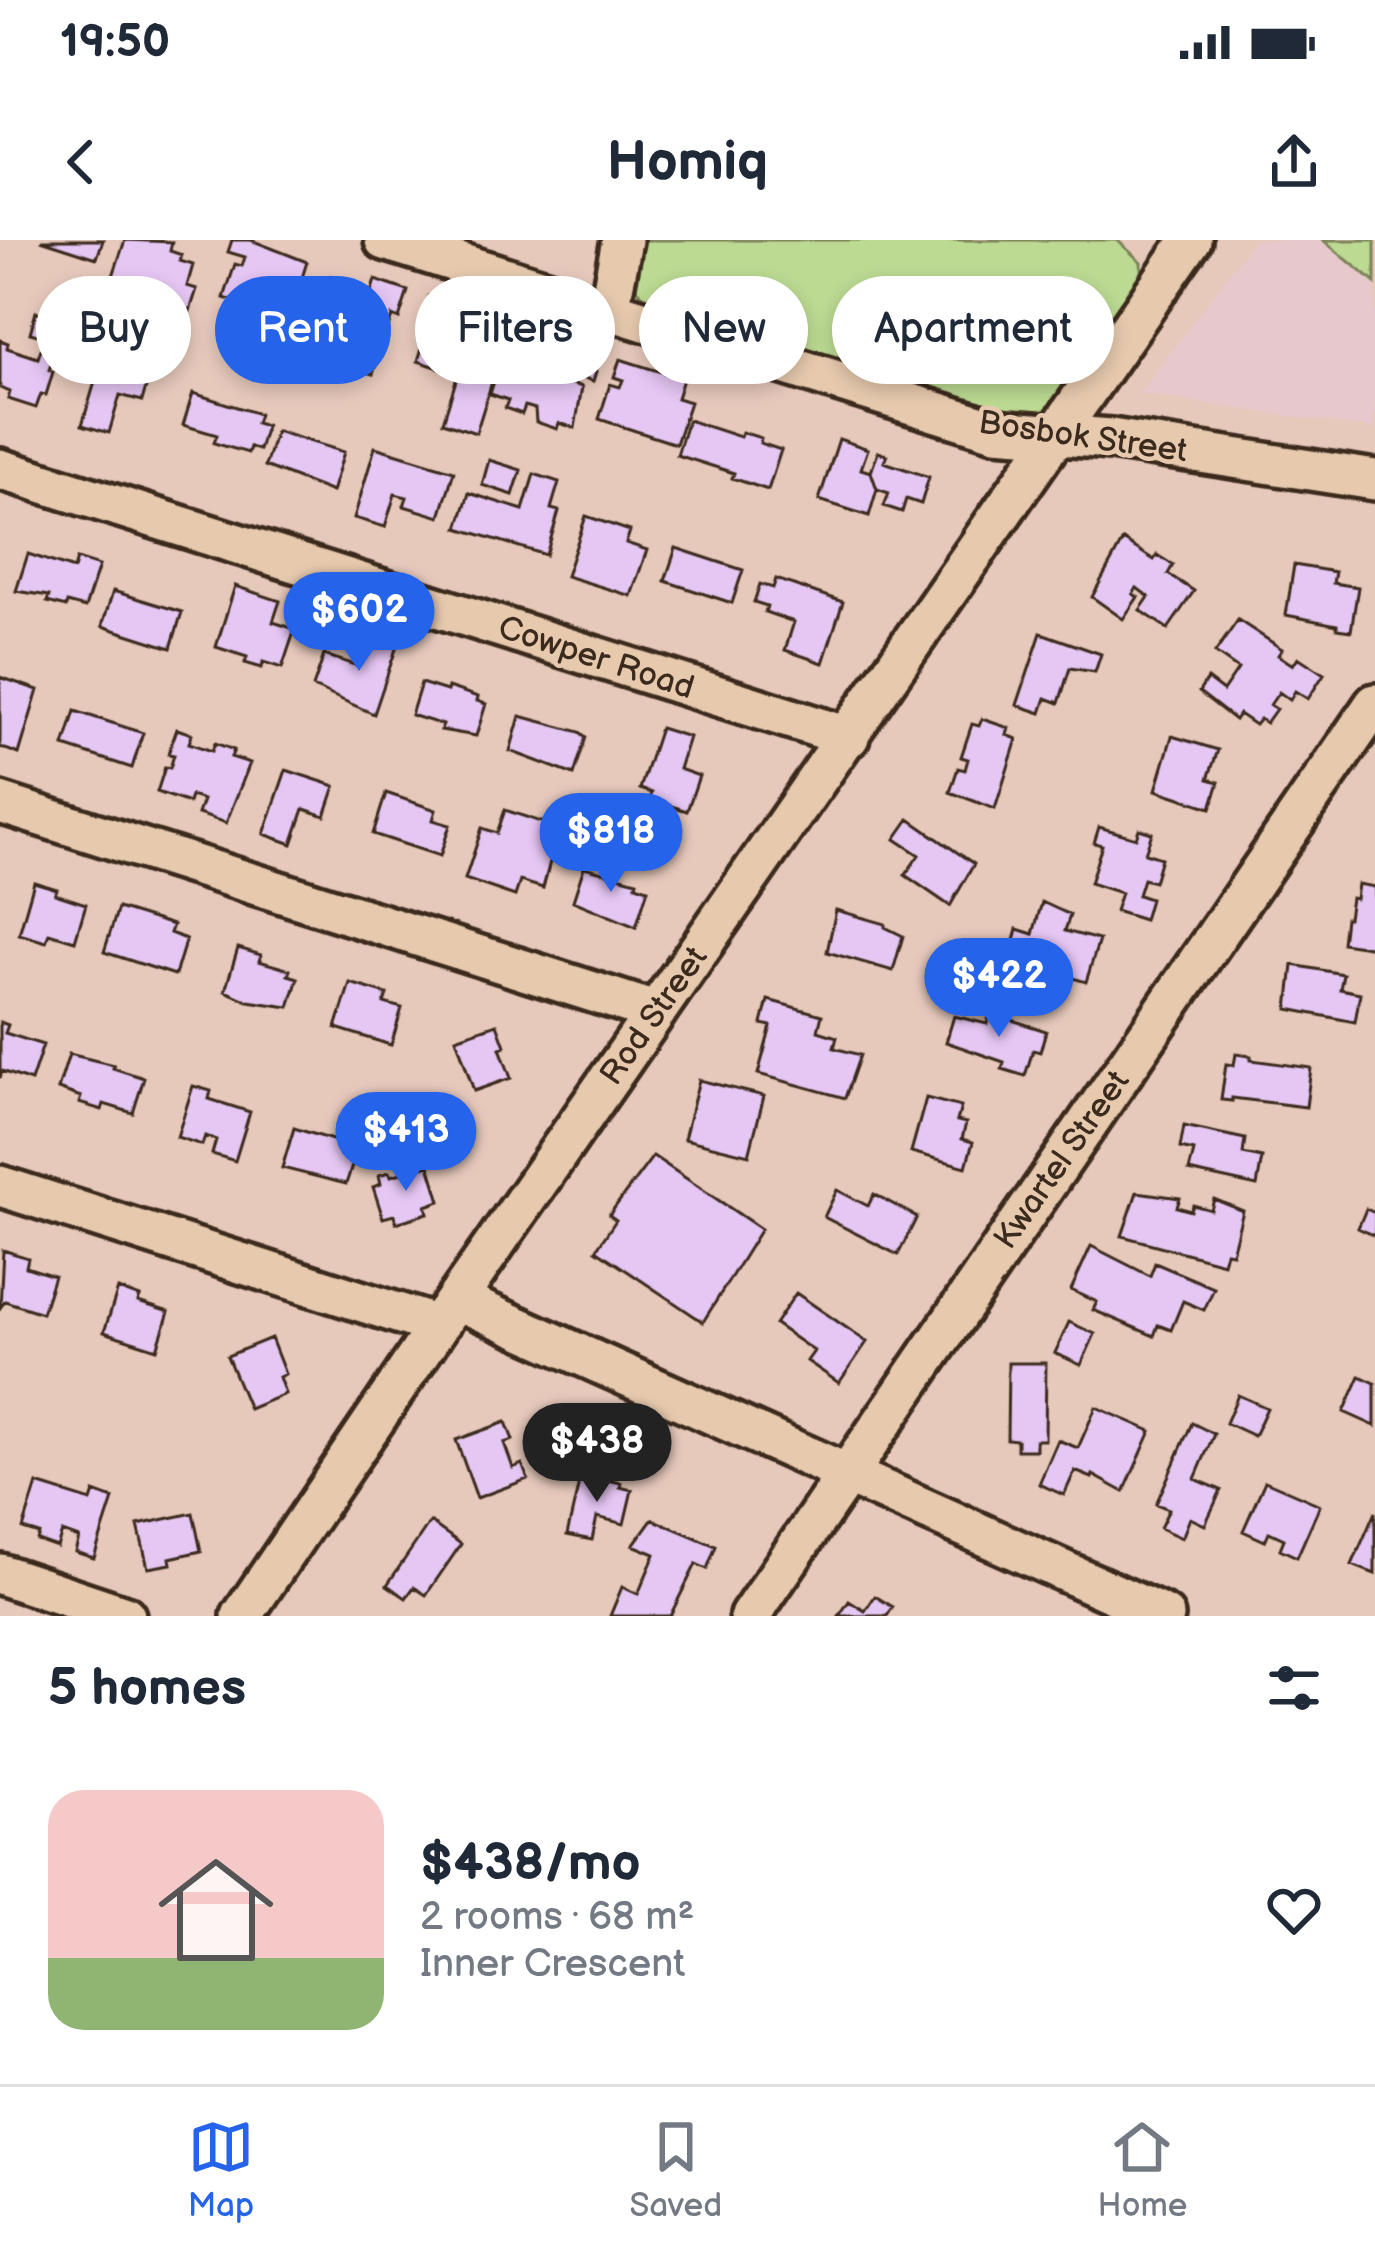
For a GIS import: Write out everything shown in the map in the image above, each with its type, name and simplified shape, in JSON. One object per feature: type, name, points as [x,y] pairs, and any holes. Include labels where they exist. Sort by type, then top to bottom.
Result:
[{"type":"street","name":"Bosbok Street","points":[[385,240],[500,276]]},
{"type":"street","points":[[615,278],[622,240]]},
{"type":"street","name":"Rod Street","points":[[242,1616],[1191,240]]},
{"type":"street","name":"Bosbok Street","points":[[615,312],[995,430],[1111,440],[1375,480]]},
{"type":"street","name":"Cowper Road","points":[[0,469],[849,737]]},
{"type":"street","name":"Kwartel Street","points":[[750,1616],[1375,704]]},
{"type":"street","points":[[0,803],[656,1012]]},
{"type":"street","points":[[0,1186],[448,1313],[846,1474],[1164,1616]]},
{"type":"street","points":[[0,1574],[125,1616]]},
{"type":"shaded area","points":[[1254,240],[1375,240],[1375,429],[1139,394]]},
{"type":"green space","points":[[629,240],[1117,240],[1141,262],[1141,279],[1114,318],[1114,276],[832,276],[832,361],[808,354],[808,276],[639,276],[639,290],[628,267]]},
{"type":"green space","points":[[1323,240],[1375,240],[1375,283]]},
{"type":"green space","points":[[910,384],[1069,384],[1048,415],[1027,418]]},
{"type":"building","points":[[41,240],[103,240],[97,258]]},
{"type":"building","points":[[125,240],[172,242],[170,251],[193,265],[190,276],[113,276]]},
{"type":"building","points":[[232,240],[251,240],[307,262],[303,276],[231,276],[235,264],[242,266],[245,257],[228,252]]},
{"type":"building","points":[[391,285],[408,291],[399,319],[392,316]]},
{"type":"building","points":[[0,340],[8,343],[7,348],[36,357],[36,384],[49,384],[36,408],[8,399],[10,392],[0,388]]},
{"type":"building","points":[[620,359],[639,365],[639,384],[681,384],[677,398],[690,402],[676,444],[599,419],[610,384],[620,387],[623,380],[615,374]]},
{"type":"building","points":[[94,384],[147,384],[142,401],[120,395],[109,433],[82,425]]},
{"type":"building","points":[[455,384],[491,384],[476,433],[443,422]]},
{"type":"building","points":[[493,384],[582,387],[575,428],[559,423],[557,429],[536,422],[535,409],[525,406],[522,414],[505,408],[508,400],[490,394]]},
{"type":"building","points":[[193,393],[259,414],[256,423],[266,426],[259,450],[250,447],[248,453],[214,443],[217,435],[183,425]]},
{"type":"building","points":[[688,420],[740,437],[742,432],[761,438],[760,443],[781,450],[768,490],[732,478],[734,473],[677,455]]},
{"type":"building","points":[[276,431],[344,452],[332,492],[265,466]]},
{"type":"building","points":[[839,439],[868,449],[861,469],[871,472],[877,489],[869,516],[819,500]]},
{"type":"building","points":[[375,447],[454,471],[440,517],[404,506],[407,497],[395,494],[385,527],[354,518]]},
{"type":"building","points":[[878,452],[887,455],[884,462],[929,477],[921,504],[906,499],[902,512],[884,506],[889,493],[877,489],[871,472]]},
{"type":"building","points":[[489,460],[521,470],[513,495],[482,485]]},
{"type":"building","points":[[534,474],[559,482],[551,509],[559,511],[546,555],[458,528],[469,493],[523,510]]},
{"type":"building","points":[[586,516],[630,531],[626,543],[647,550],[631,596],[566,576]]},
{"type":"building","points":[[1123,540],[1154,560],[1157,555],[1173,565],[1168,574],[1194,591],[1168,629],[1140,610],[1149,597],[1137,588],[1133,594],[1138,597],[1123,619],[1092,597]]},
{"type":"building","points":[[676,548],[743,570],[732,603],[665,581]]},
{"type":"building","points":[[28,554],[74,569],[77,559],[99,566],[85,608],[16,591]]},
{"type":"building","points":[[1294,565],[1335,572],[1333,583],[1358,587],[1351,631],[1286,615]]},
{"type":"building","points":[[776,579],[843,602],[823,663],[785,650],[794,622],[765,612],[767,606],[754,602],[760,584],[773,588]]},
{"type":"building","points":[[235,586],[280,601],[273,622],[295,629],[282,668],[245,663],[247,657],[216,647]]},
{"type":"building","points":[[113,591],[182,612],[171,648],[102,626]]},
{"type":"building","points":[[1238,620],[1282,649],[1278,655],[1293,665],[1298,657],[1324,674],[1308,699],[1295,691],[1290,700],[1279,692],[1270,705],[1276,709],[1266,723],[1260,719],[1255,725],[1239,714],[1235,720],[1199,692],[1207,679],[1223,691],[1238,669],[1215,653]]},
{"type":"building","points":[[366,632],[398,643],[374,714],[313,687],[324,655],[355,665]]},
{"type":"building","points":[[1041,633],[1101,654],[1095,672],[1070,668],[1059,703],[1046,698],[1041,713],[1017,705]]},
{"type":"building","points":[[0,677],[38,690],[19,754],[0,747]]},
{"type":"building","points":[[421,683],[447,691],[448,687],[486,704],[476,736],[441,730],[443,725],[411,715]]},
{"type":"building","points":[[75,711],[143,733],[132,768],[64,746]]},
{"type":"building","points":[[520,716],[586,737],[574,775],[510,751]]},
{"type":"building","points":[[982,719],[1009,728],[1007,735],[1017,739],[995,809],[950,792],[958,768],[965,770],[968,759],[961,757],[972,724],[979,726]]},
{"type":"building","points":[[660,728],[689,737],[679,769],[699,776],[687,811],[650,799],[652,793],[640,789]]},
{"type":"building","points":[[177,729],[192,734],[189,743],[212,751],[215,743],[234,750],[231,757],[250,763],[226,823],[198,814],[203,800],[191,796],[189,803],[157,792],[165,767],[170,768],[174,755],[168,754]]},
{"type":"building","points":[[1172,736],[1218,750],[1208,779],[1219,782],[1211,808],[1156,790]]},
{"type":"building","points":[[286,770],[335,786],[325,816],[304,809],[292,844],[264,834]]},
{"type":"building","points":[[386,793],[436,810],[433,820],[450,825],[440,856],[373,834]]},
{"type":"building","points":[[505,810],[559,828],[543,888],[520,881],[515,896],[465,879],[482,828],[497,833]]},
{"type":"building","points":[[909,819],[974,864],[950,906],[905,875],[919,855],[895,839]]},
{"type":"building","points":[[1099,827],[1136,838],[1139,829],[1152,833],[1145,853],[1161,858],[1154,882],[1143,879],[1138,895],[1150,899],[1144,920],[1115,911],[1121,893],[1090,883],[1102,845],[1094,843]]},
{"type":"building","points":[[584,867],[637,881],[636,885],[648,889],[636,927],[573,901]]},
{"type":"building","points":[[34,882],[86,904],[75,941],[49,933],[46,942],[19,934]]},
{"type":"building","points":[[1358,884],[1375,887],[1375,948],[1342,943],[1345,918]]},
{"type":"building","points":[[1042,902],[1070,915],[1065,931],[1099,940],[1086,982],[1009,959],[1017,929],[1033,934]]},
{"type":"building","points":[[118,908],[173,925],[170,933],[186,939],[175,975],[104,952]]},
{"type":"building","points":[[836,910],[885,924],[903,936],[893,971],[827,952]]},
{"type":"building","points":[[238,948],[261,955],[259,961],[290,970],[288,975],[298,978],[289,1007],[248,1001],[225,991]]},
{"type":"building","points":[[1293,965],[1343,974],[1340,989],[1360,993],[1355,1022],[1288,1009]]},
{"type":"building","points":[[350,983],[387,994],[384,1003],[402,1008],[391,1045],[336,1028]]},
{"type":"building","points":[[768,1000],[822,1015],[818,1031],[837,1037],[834,1048],[860,1055],[845,1098],[758,1074],[771,1026],[762,1024]]},
{"type":"building","points":[[990,1013],[1046,1031],[1040,1052],[1033,1050],[1025,1076],[1002,1069],[1004,1062],[946,1042],[954,1016],[987,1024]]},
{"type":"building","points":[[0,1022],[8,1025],[5,1033],[43,1045],[31,1081],[2,1071],[0,1078]]},
{"type":"building","points":[[497,1024],[511,1078],[474,1091],[456,1038]]},
{"type":"building","points":[[69,1054],[144,1078],[133,1113],[79,1103],[81,1097],[58,1089]]},
{"type":"building","points":[[1236,1054],[1311,1068],[1306,1107],[1221,1100],[1226,1064],[1234,1065]]},
{"type":"building","points":[[699,1080],[764,1096],[749,1155],[684,1139]]},
{"type":"building","points":[[193,1086],[211,1091],[209,1099],[250,1112],[235,1161],[212,1154],[216,1140],[205,1136],[202,1145],[177,1137]]},
{"type":"building","points":[[926,1098],[961,1107],[957,1121],[966,1123],[962,1139],[973,1142],[966,1167],[911,1152]]},
{"type":"building","points":[[1184,1126],[1245,1139],[1243,1154],[1262,1158],[1257,1186],[1189,1171],[1194,1151],[1180,1148]]},
{"type":"building","points":[[294,1128],[358,1148],[346,1184],[282,1168]]},
{"type":"building","points":[[653,1156],[761,1229],[703,1322],[596,1250],[616,1220],[609,1215]]},
{"type":"building","points":[[429,1165],[440,1201],[426,1206],[428,1213],[396,1223],[394,1215],[383,1218],[373,1187],[381,1184],[379,1175]]},
{"type":"building","points":[[837,1190],[868,1206],[874,1194],[917,1217],[898,1255],[824,1217]]},
{"type":"building","points":[[1137,1192],[1180,1198],[1177,1207],[1191,1211],[1193,1205],[1211,1210],[1214,1199],[1243,1211],[1232,1253],[1226,1252],[1223,1263],[1122,1236]]},
{"type":"building","points":[[1366,1209],[1375,1213],[1375,1236],[1358,1228]]},
{"type":"building","points":[[1091,1246],[1150,1276],[1155,1263],[1214,1288],[1204,1310],[1183,1301],[1171,1330],[1158,1325],[1154,1336],[1093,1310],[1097,1302],[1071,1290]]},
{"type":"building","points":[[3,1250],[28,1258],[26,1267],[54,1276],[42,1313],[5,1301],[0,1308]]},
{"type":"building","points":[[118,1289],[140,1297],[138,1302],[169,1312],[157,1349],[104,1332]]},
{"type":"building","points":[[796,1293],[867,1342],[839,1383],[807,1361],[814,1351],[775,1324]]},
{"type":"building","points":[[1069,1322],[1095,1334],[1081,1365],[1055,1353]]},
{"type":"building","points":[[271,1338],[285,1374],[279,1377],[285,1394],[249,1409],[227,1356]]},
{"type":"building","points":[[1008,1363],[1046,1363],[1045,1440],[1036,1440],[1036,1450],[1017,1450],[1017,1440],[1007,1439]]},
{"type":"building","points":[[1360,1376],[1375,1383],[1375,1426],[1344,1412]]},
{"type":"building","points":[[1238,1395],[1267,1408],[1254,1436],[1226,1423]]},
{"type":"building","points":[[1096,1407],[1151,1431],[1124,1492],[1075,1471],[1064,1495],[1039,1484],[1058,1440],[1078,1448]]},
{"type":"building","points":[[506,1422],[513,1440],[504,1443],[513,1468],[522,1464],[528,1479],[477,1498],[456,1440]]},
{"type":"building","points":[[1192,1423],[1214,1434],[1195,1479],[1221,1490],[1205,1525],[1190,1518],[1182,1538],[1160,1528],[1169,1509],[1156,1504]]},
{"type":"building","points":[[581,1474],[632,1490],[624,1524],[597,1517],[592,1540],[567,1535]]},
{"type":"building","points":[[1265,1481],[1320,1505],[1297,1557],[1280,1549],[1284,1539],[1269,1532],[1265,1541],[1243,1531]]},
{"type":"building","points":[[37,1484],[91,1501],[94,1492],[113,1499],[94,1558],[75,1552],[79,1538],[62,1532],[57,1547],[23,1529]]},
{"type":"building","points":[[1375,1512],[1375,1574],[1352,1565]]},
{"type":"building","points":[[193,1513],[201,1551],[148,1568],[138,1525]]},
{"type":"building","points":[[652,1519],[716,1546],[707,1569],[696,1564],[670,1616],[610,1616],[622,1587],[638,1594],[655,1554],[633,1545]]},
{"type":"building","points":[[430,1522],[461,1544],[426,1595],[414,1587],[406,1598],[387,1585]]},
{"type":"building","points":[[875,1596],[893,1607],[887,1616],[839,1616],[849,1601],[865,1611]]}]
